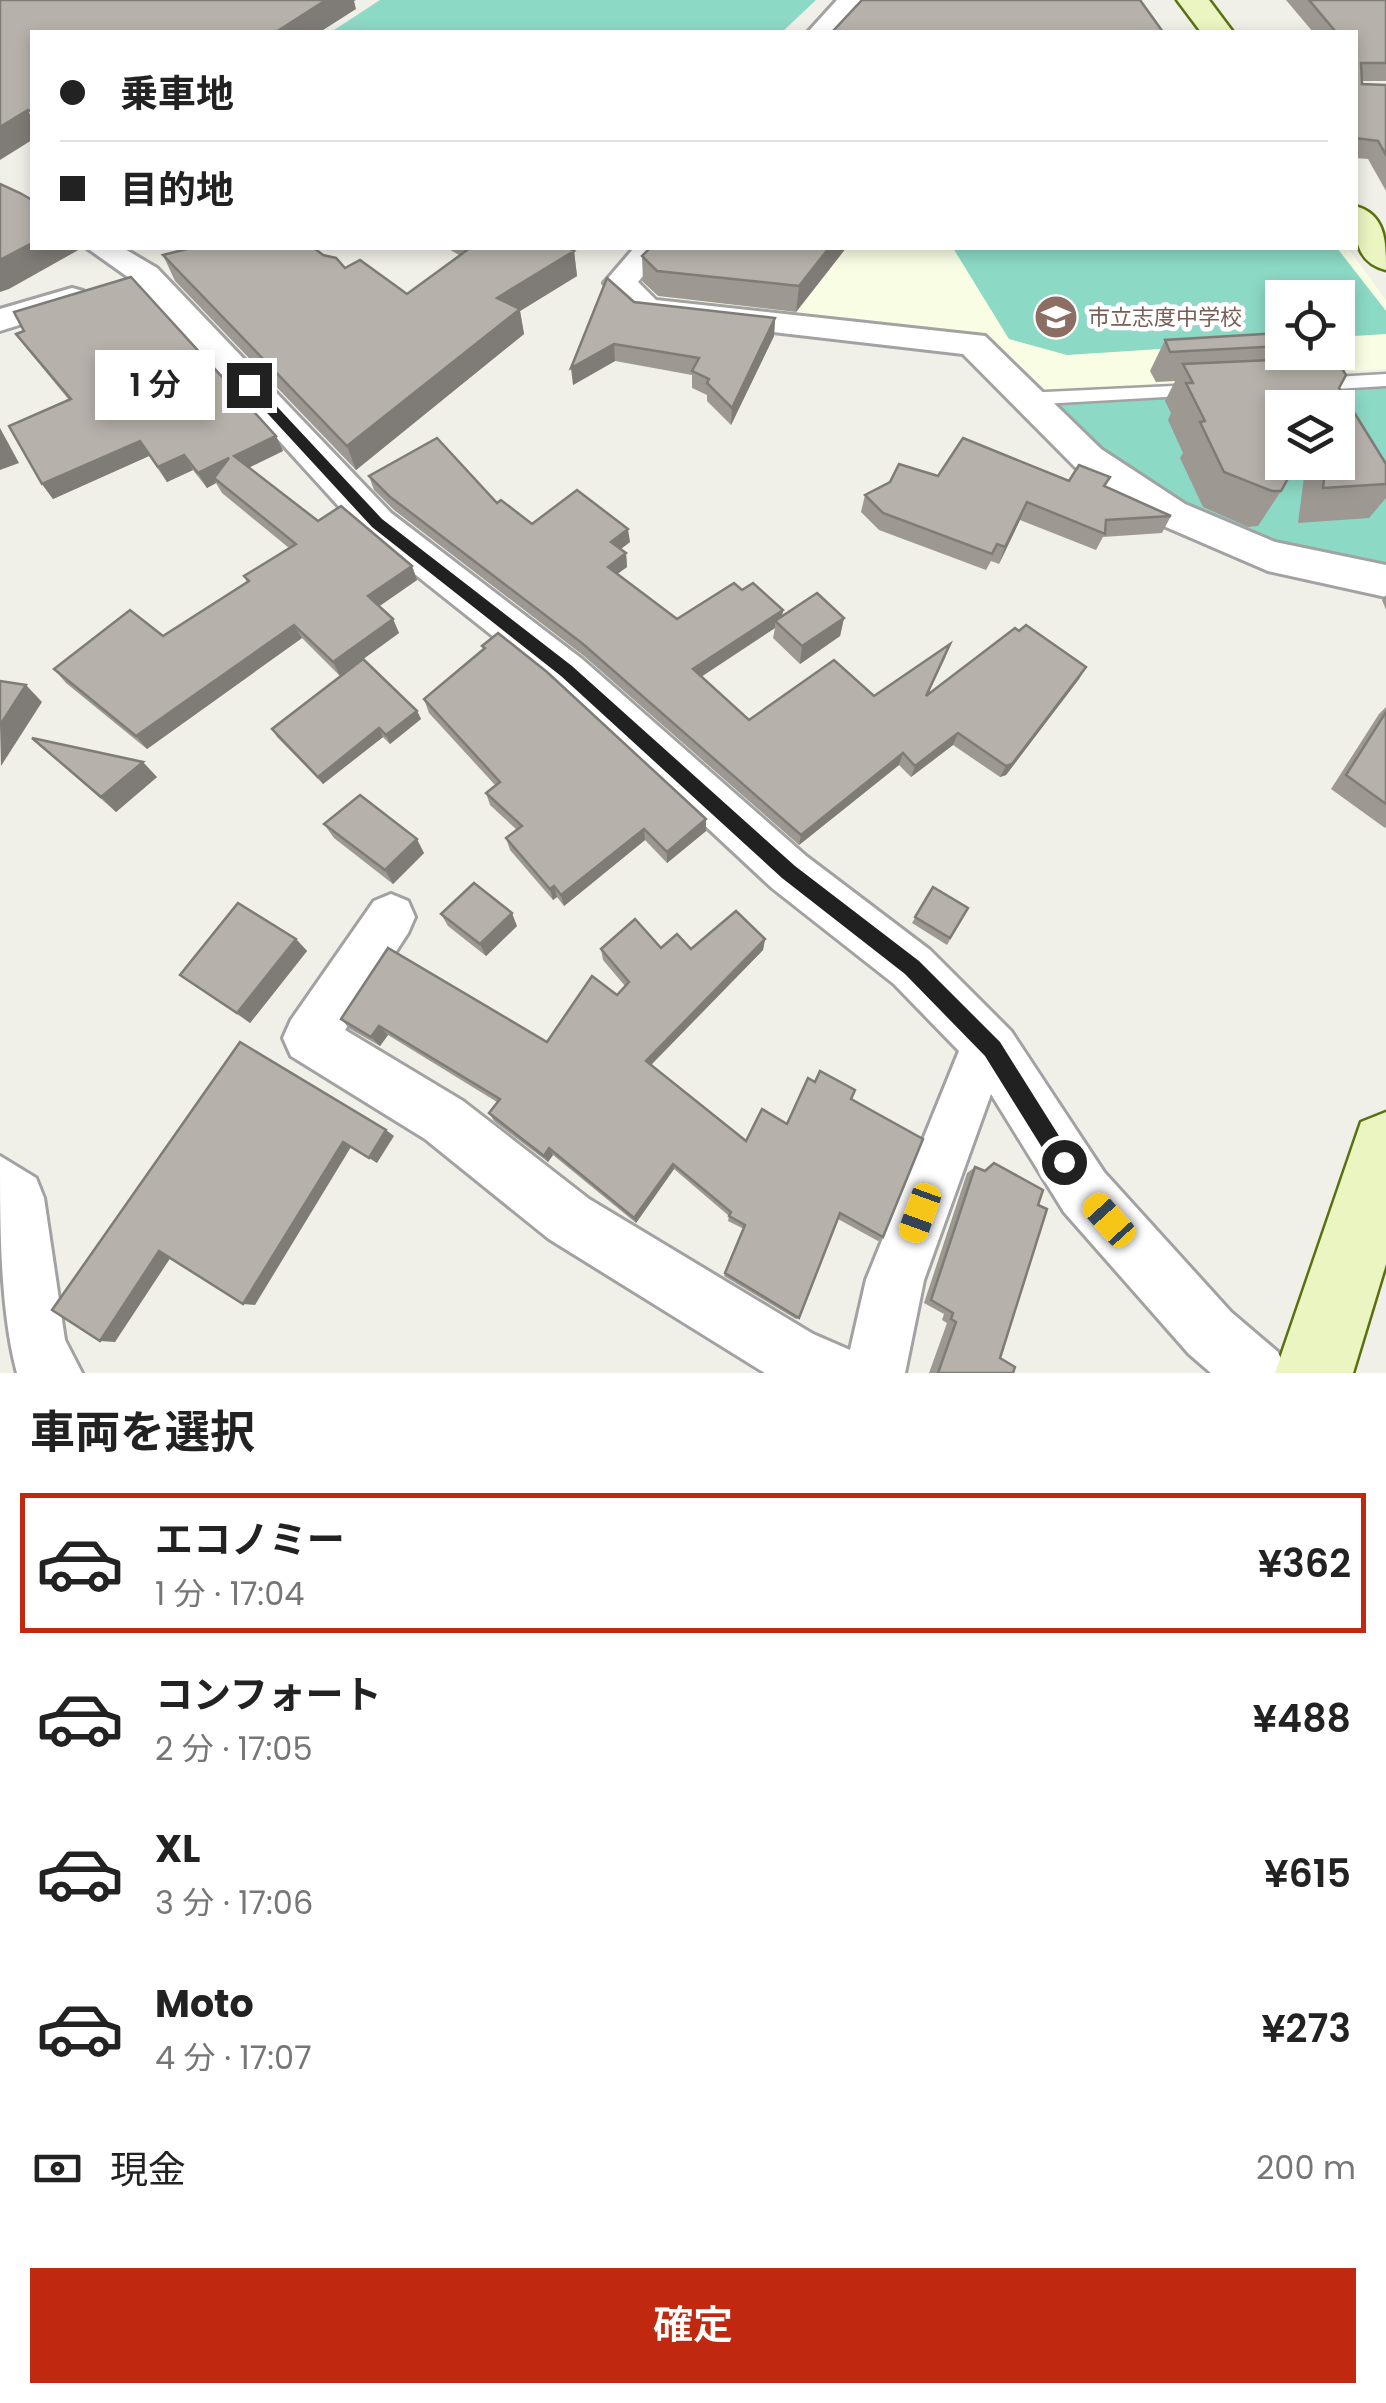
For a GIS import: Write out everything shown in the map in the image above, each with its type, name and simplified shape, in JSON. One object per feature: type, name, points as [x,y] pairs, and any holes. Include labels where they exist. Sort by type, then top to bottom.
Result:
[{"type":"main road","points":[[1193,0],[1216,30]]},
{"type":"main road","points":[[1358,222],[1386,258]]},
{"type":"main road","points":[[1314,1373],[1386,1148]]},
{"type":"street","points":[[822,30],[851,0]]},
{"type":"street","points":[[108,250],[164,269],[377,523],[567,671],[789,872],[912,967],[992,1049],[1084,1192],[1210,1333],[1257,1373]]},
{"type":"street","points":[[649,250],[620,283],[647,309],[974,344],[1024,399],[1088,458],[1172,514],[1268,556],[1386,581]]},
{"type":"street","points":[[0,320],[164,269]]},
{"type":"street","points":[[390,916],[309,1038],[444,1120],[569,1219],[792,1355],[831,1373]]},
{"type":"street","points":[[876,1373],[896,1280],[971,1078],[992,1049]]},
{"type":"street","points":[[0,1184],[16,1198],[37,1350],[52,1373]]},
{"type":"lane","points":[[1308,384],[1386,380]]},
{"type":"lane","points":[[1024,399],[1211,390]]},
{"type":"shaded area","name":"市立志度中学校","points":[[657,250],[1349,250],[1386,300],[1386,369],[1039,395],[985,334],[659,298],[643,285],[641,266]]},
{"type":"green space","points":[[380,0],[816,0],[784,30],[334,30]]},
{"type":"green space","points":[[954,250],[1339,250],[1386,311],[1386,334],[1355,336],[1355,280],[1265,280],[1265,342],[1067,355],[1009,339]]},
{"type":"green space","points":[[1386,379],[1386,569],[1295,555],[1148,487],[1039,403]]},
{"type":"building","points":[[0,0],[326,0],[279,30],[30,30],[30,111],[0,127]]},
{"type":"building","points":[[862,0],[1140,0],[1162,30],[834,30]]},
{"type":"building","points":[[1309,0],[1386,0],[1386,63],[1361,63],[1362,84],[1386,85],[1386,155],[1378,141],[1358,138],[1358,30],[1334,30]]},
{"type":"building","points":[[0,184],[30,199],[30,244],[0,260]]},
{"type":"building","points":[[183,250],[317,250],[336,258],[345,268],[360,260],[407,294],[467,250],[574,251],[497,298],[520,309],[347,446],[163,255]]},
{"type":"building","points":[[648,250],[827,250],[799,286],[657,271],[642,256]]},
{"type":"building","points":[[131,277],[276,436],[234,456],[318,521],[341,506],[412,566],[368,596],[393,619],[333,662],[294,625],[136,736],[54,669],[130,610],[163,636],[249,581],[244,576],[296,544],[214,478],[229,458],[198,473],[184,455],[158,467],[140,441],[42,484],[9,426],[71,399],[16,334],[24,331],[14,312]]},
{"type":"building","points":[[607,278],[634,302],[775,318],[732,408],[707,383],[709,379],[692,371],[699,358],[614,344],[571,368]]},
{"type":"building","points":[[1265,334],[1265,347],[1170,352],[1165,340]]},
{"type":"building","points":[[1265,360],[1265,370],[1343,370],[1346,375],[1340,390],[1265,390],[1265,480],[1287,480],[1281,491],[1272,491],[1224,472],[1200,422],[1205,421],[1186,383],[1193,383],[1183,364]]},
{"type":"building","points":[[1355,414],[1386,464],[1386,484],[1323,488],[1324,480],[1355,480]]},
{"type":"building","points":[[437,438],[497,503],[501,500],[532,524],[577,490],[628,529],[611,542],[626,553],[608,567],[677,619],[734,583],[742,590],[753,583],[783,610],[693,669],[749,720],[834,660],[874,696],[950,644],[926,696],[1015,628],[1019,631],[1026,625],[1086,667],[1012,764],[1006,766],[958,733],[915,766],[903,753],[801,835],[583,644],[389,496],[369,476]]},
{"type":"building","points":[[963,438],[1069,481],[1079,465],[1110,477],[1104,486],[1171,516],[1106,520],[1105,534],[1027,502],[1005,547],[997,544],[992,554],[883,513],[865,495],[890,482],[899,464],[938,476]]},
{"type":"building","points":[[817,593],[844,618],[802,646],[775,621]]},
{"type":"building","points":[[498,633],[547,672],[706,819],[667,852],[644,829],[561,895],[554,886],[550,889],[506,838],[522,826],[486,793],[500,782],[424,699]]},
{"type":"building","points":[[363,659],[417,711],[386,735],[379,728],[318,777],[272,729]]},
{"type":"building","points":[[0,681],[26,685],[0,725]]},
{"type":"building","points":[[1386,712],[1386,804],[1346,775]]},
{"type":"building","points":[[32,738],[143,762],[101,797]]},
{"type":"building","points":[[360,795],[417,839],[385,870],[324,824]]},
{"type":"building","points":[[474,883],[512,913],[480,944],[441,914]]},
{"type":"building","points":[[933,887],[968,908],[950,938],[915,917]]},
{"type":"building","points":[[238,903],[296,939],[237,1013],[180,975]]},
{"type":"building","points":[[736,911],[765,939],[646,1061],[746,1141],[762,1109],[787,1124],[808,1078],[815,1082],[820,1071],[855,1090],[851,1099],[923,1139],[883,1237],[840,1213],[799,1318],[725,1273],[745,1225],[729,1216],[731,1212],[673,1164],[634,1218],[549,1148],[544,1156],[489,1113],[500,1099],[379,1026],[371,1037],[341,1019],[388,948],[547,1042],[592,976],[617,995],[629,982],[601,949],[635,919],[661,948],[677,934],[691,949]]},
{"type":"building","points":[[240,1042],[386,1130],[369,1158],[343,1142],[243,1304],[159,1251],[100,1341],[52,1310]]},
{"type":"building","points":[[994,1163],[1043,1190],[1038,1205],[1047,1209],[1000,1358],[1015,1367],[1013,1373],[938,1373],[956,1322],[951,1319],[953,1313],[931,1300],[975,1167],[985,1171]]},
{"type":"place","name":"市立志度中学校","points":[[1056,317]]},
{"type":"route","points":[[249,385],[377,523],[567,671],[789,872],[912,967],[992,1049],[1064,1162]]}]
